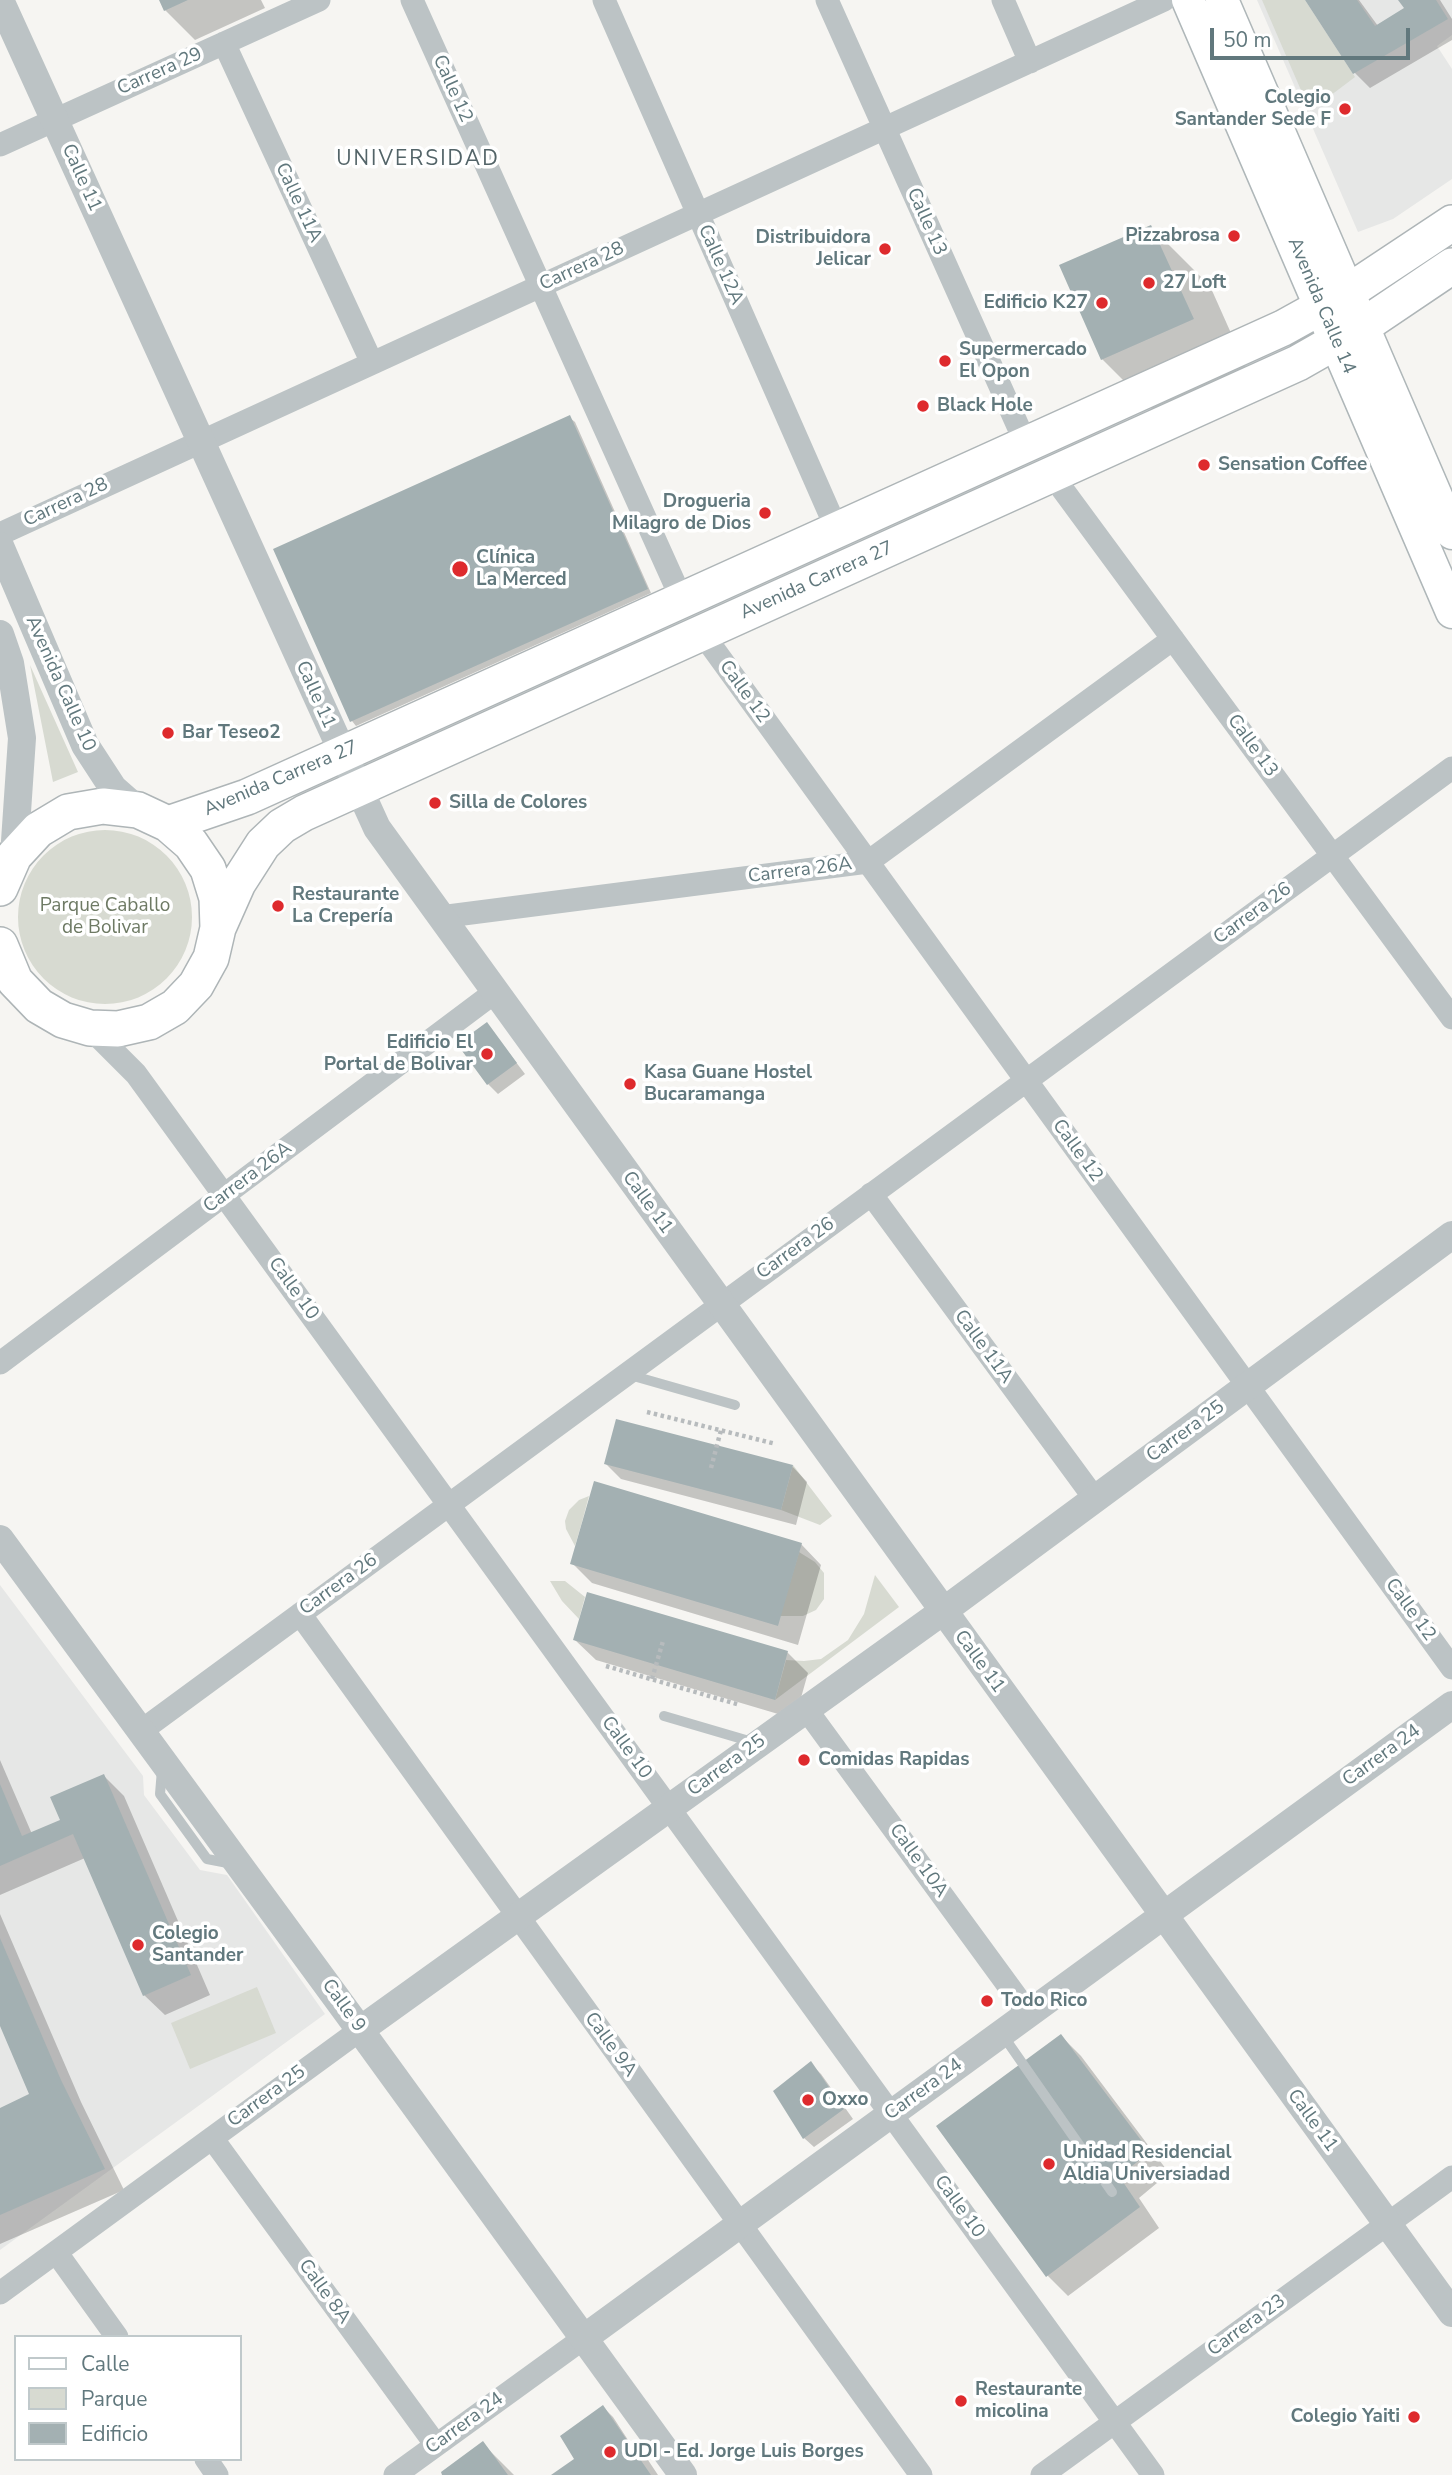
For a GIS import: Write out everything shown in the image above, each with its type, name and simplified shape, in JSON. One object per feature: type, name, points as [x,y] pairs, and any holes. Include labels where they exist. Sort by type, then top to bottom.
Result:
[{"type":"main road","name":"Avenida Calle 14","points":[[1188,0],[1335,300]]},
{"type":"main road","name":"Avenida Calle 14","points":[[1222,0],[1452,612]]},
{"type":"main road","name":"Avenida Carrera 27","points":[[153,817],[236,802],[1283,328],[1335,300],[1452,223]]},
{"type":"main road","name":"Avenida Carrera 27","points":[[218,929],[238,883],[263,844],[282,826],[358,788],[1298,362],[1349,334],[1452,266]]},
{"type":"main road","name":"Avenida Calle 14","points":[[1349,334],[1452,533]]},
{"type":"main road","points":[[0,888],[14,856],[38,830],[68,813],[103,806],[153,817],[191,844],[208,869],[217,898],[218,929],[211,958],[196,985],[175,1007],[149,1022],[118,1029],[90,1028],[63,1020],[39,1006],[15,981],[0,946]]},
{"type":"street","name":"Calle 11","points":[[1,0],[377,828],[1452,2314]]},
{"type":"street","name":"Carrera 29","points":[[0,145],[319,0]]},
{"type":"street","name":"Calle 12","points":[[412,0],[682,600]]},
{"type":"street","name":"Calle 12A","points":[[604,0],[837,530]]},
{"type":"street","name":"Calle 13","points":[[827,0],[1026,444]]},
{"type":"street","points":[[1003,0],[1030,62]]},
{"type":"street","name":"Carrera 28","points":[[0,534],[1164,0]]},
{"type":"street","name":"Calle 11A","points":[[224,43],[372,363]]},
{"type":"street","name":"Calle 13","points":[[1052,475],[1452,1018]]},
{"type":"street","name":"Avenida Calle 10","points":[[0,546],[85,745],[113,788],[153,817]]},
{"type":"street","name":"Calle 12","points":[[702,633],[1452,1668]]},
{"type":"street","name":"Avenida Calle 10","points":[[0,634],[13,675],[22,738],[14,856]]},
{"type":"street","name":"Carrera 26A","points":[[440,917],[868,862],[1173,639]]},
{"type":"street","name":"Carrera 26","points":[[141,1731],[1452,768]]},
{"type":"street","name":"Carrera 26A","points":[[0,1363],[495,992]]},
{"type":"street","name":"Calle 10","points":[[90,1028],[136,1074],[1153,2475]]},
{"type":"street","name":"Calle 11A","points":[[872,1194],[1095,1499]]},
{"type":"street","name":"Carrera 25","points":[[0,2293],[360,2029],[943,1612],[1452,1235]]},
{"type":"street","name":"Calle 9","points":[[0,1539],[683,2475]]},
{"type":"street","name":"Calle 9A","points":[[300,1614],[921,2475]]},
{"type":"street","name":"Carrera 24","points":[[395,2475],[1452,1705]]},
{"type":"street","name":"Calle 10A","points":[[806,1709],[1029,2014]]},
{"type":"street","name":"Calle 8A","points":[[212,2138],[436,2445]]},
{"type":"street","name":"Carrera 23","points":[[1042,2475],[1452,2177]]},
{"type":"street","points":[[55,2252],[116,2335]]},
{"type":"lane","points":[[627,1374],[735,1405]]},
{"type":"lane","points":[[663,1716],[758,1744]]},
{"type":"lane","points":[[1002,2034],[1112,2192]]},
{"type":"path","points":[[647,1412],[776,1444]]},
{"type":"path","points":[[710,1468],[721,1430]]},
{"type":"path","points":[[652,1679],[663,1641]]},
{"type":"path","points":[[606,1666],[740,1705]]},
{"type":"shaded area","name":"Colegio Santander Sede F","points":[[1257,0],[1452,0],[1452,35],[1437,46],[1452,69],[1452,179],[1393,219],[1358,232]]},
{"type":"shaded area","name":"Colegio Santander","points":[[0,1585],[143,1776],[144,1795],[200,1870],[227,1875],[325,2014],[0,2250]]},
{"type":"green space","points":[[1262,0],[1305,0],[1355,77],[1310,111]]},
{"type":"green space","points":[[30,665],[78,772],[53,782]]},
{"type":"green space","name":"Parque Caballo de Bolivar","points":[[105,830],[138,836],[167,855],[186,884],[192,917],[186,950],[167,979],[138,998],[105,1004],[72,998],[43,979],[24,950],[18,917],[24,884],[43,855],[72,836]]},
{"type":"green space","points":[[793,1465],[832,1516],[820,1525],[781,1510]]},
{"type":"green space","points":[[589,1496],[575,1546],[565,1521],[569,1510],[579,1500]]},
{"type":"green space","points":[[799,1552],[815,1562],[824,1573],[824,1599],[816,1610],[803,1616],[780,1616]]},
{"type":"green space","points":[[875,1575],[899,1607],[775,1700],[786,1660],[821,1659],[848,1640],[864,1614]]},
{"type":"green space","points":[[550,1581],[565,1581],[585,1597],[579,1619],[562,1601]]},
{"type":"green space","points":[[257,1987],[276,2033],[190,2069],[171,2023]]},
{"type":"building","points":[[159,0],[188,0],[164,11]]},
{"type":"building","points":[[1305,0],[1357,0],[1375,26],[1404,8],[1398,0],[1436,0],[1448,19],[1353,74]]},
{"type":"building","points":[[1151,225],[1194,319],[1101,360],[1059,265]]},
{"type":"building","name":"Clínica La Merced","points":[[570,415],[648,589],[350,722],[273,549]]},
{"type":"building","name":"Edificio El Portal de Bolivar","points":[[487,1022],[517,1063],[487,1085],[457,1044]]},
{"type":"building","points":[[616,1419],[793,1465],[781,1510],[604,1464]]},
{"type":"building","points":[[594,1481],[802,1543],[778,1626],[570,1564]]},
{"type":"building","points":[[587,1592],[788,1651],[775,1700],[573,1640]]},
{"type":"building","points":[[104,1774],[191,1975],[143,1996],[73,1834],[0,1866],[0,1784],[22,1836],[60,1820],[50,1797]]},
{"type":"building","points":[[0,1938],[61,2080],[105,2169],[0,2215],[0,2108],[29,2094],[0,2026]]},
{"type":"building","name":"Unidad Residencial Aldia Universiadad","points":[[1061,2034],[1150,2152],[1119,2176],[1140,2207],[1046,2277],[936,2126]]},
{"type":"building","name":"Oxxo","points":[[811,2061],[844,2109],[803,2139],[773,2091]]},
{"type":"building","name":"UDI - Ed. Jorge Luis Borges","points":[[603,2405],[651,2475],[551,2475],[574,2459],[560,2436]]},
{"type":"building","points":[[483,2441],[508,2475],[442,2475],[441,2472]]},
{"type":"place","name":"Colegio Santander Sede F","points":[[1345,109]]},
{"type":"place","name":"Pizzabrosa","points":[[1234,236]]},
{"type":"place","name":"Distribuidora Jelicar","points":[[885,249]]},
{"type":"place","name":"27 Loft","points":[[1149,283]]},
{"type":"place","name":"Edificio K27","points":[[1102,303]]},
{"type":"place","name":"Supermercado El Opon","points":[[945,361]]},
{"type":"place","name":"Black Hole","points":[[923,406]]},
{"type":"place","name":"Sensation Coffee","points":[[1204,465]]},
{"type":"place","name":"Drogueria Milagro de Dios","points":[[765,513]]},
{"type":"place","name":"Clínica La Merced","points":[[460,569]]},
{"type":"place","name":"Bar Teseo2","points":[[168,733]]},
{"type":"place","name":"Silla de Colores","points":[[435,803]]},
{"type":"place","name":"Restaurante La Crepería","points":[[278,906]]},
{"type":"place","name":"Edificio El Portal de Bolivar","points":[[487,1054]]},
{"type":"place","name":"Kasa Guane Hostel Bucaramanga","points":[[630,1084]]},
{"type":"place","name":"Comidas Rapidas","points":[[804,1760]]},
{"type":"place","name":"Colegio Santander","points":[[138,1945]]},
{"type":"place","name":"Todo Rico","points":[[987,2001]]},
{"type":"place","name":"Oxxo","points":[[808,2100]]},
{"type":"place","name":"Unidad Residencial Aldia Universiadad","points":[[1049,2164]]},
{"type":"place","name":"Restaurante micolina","points":[[961,2401]]},
{"type":"place","name":"Colegio Yaiti","points":[[1414,2417]]},
{"type":"place","name":"UDI - Ed. Jorge Luis Borges","points":[[610,2452]]},
{"type":"district","name":"UNIVERSIDAD","points":[[418,160]]}]
